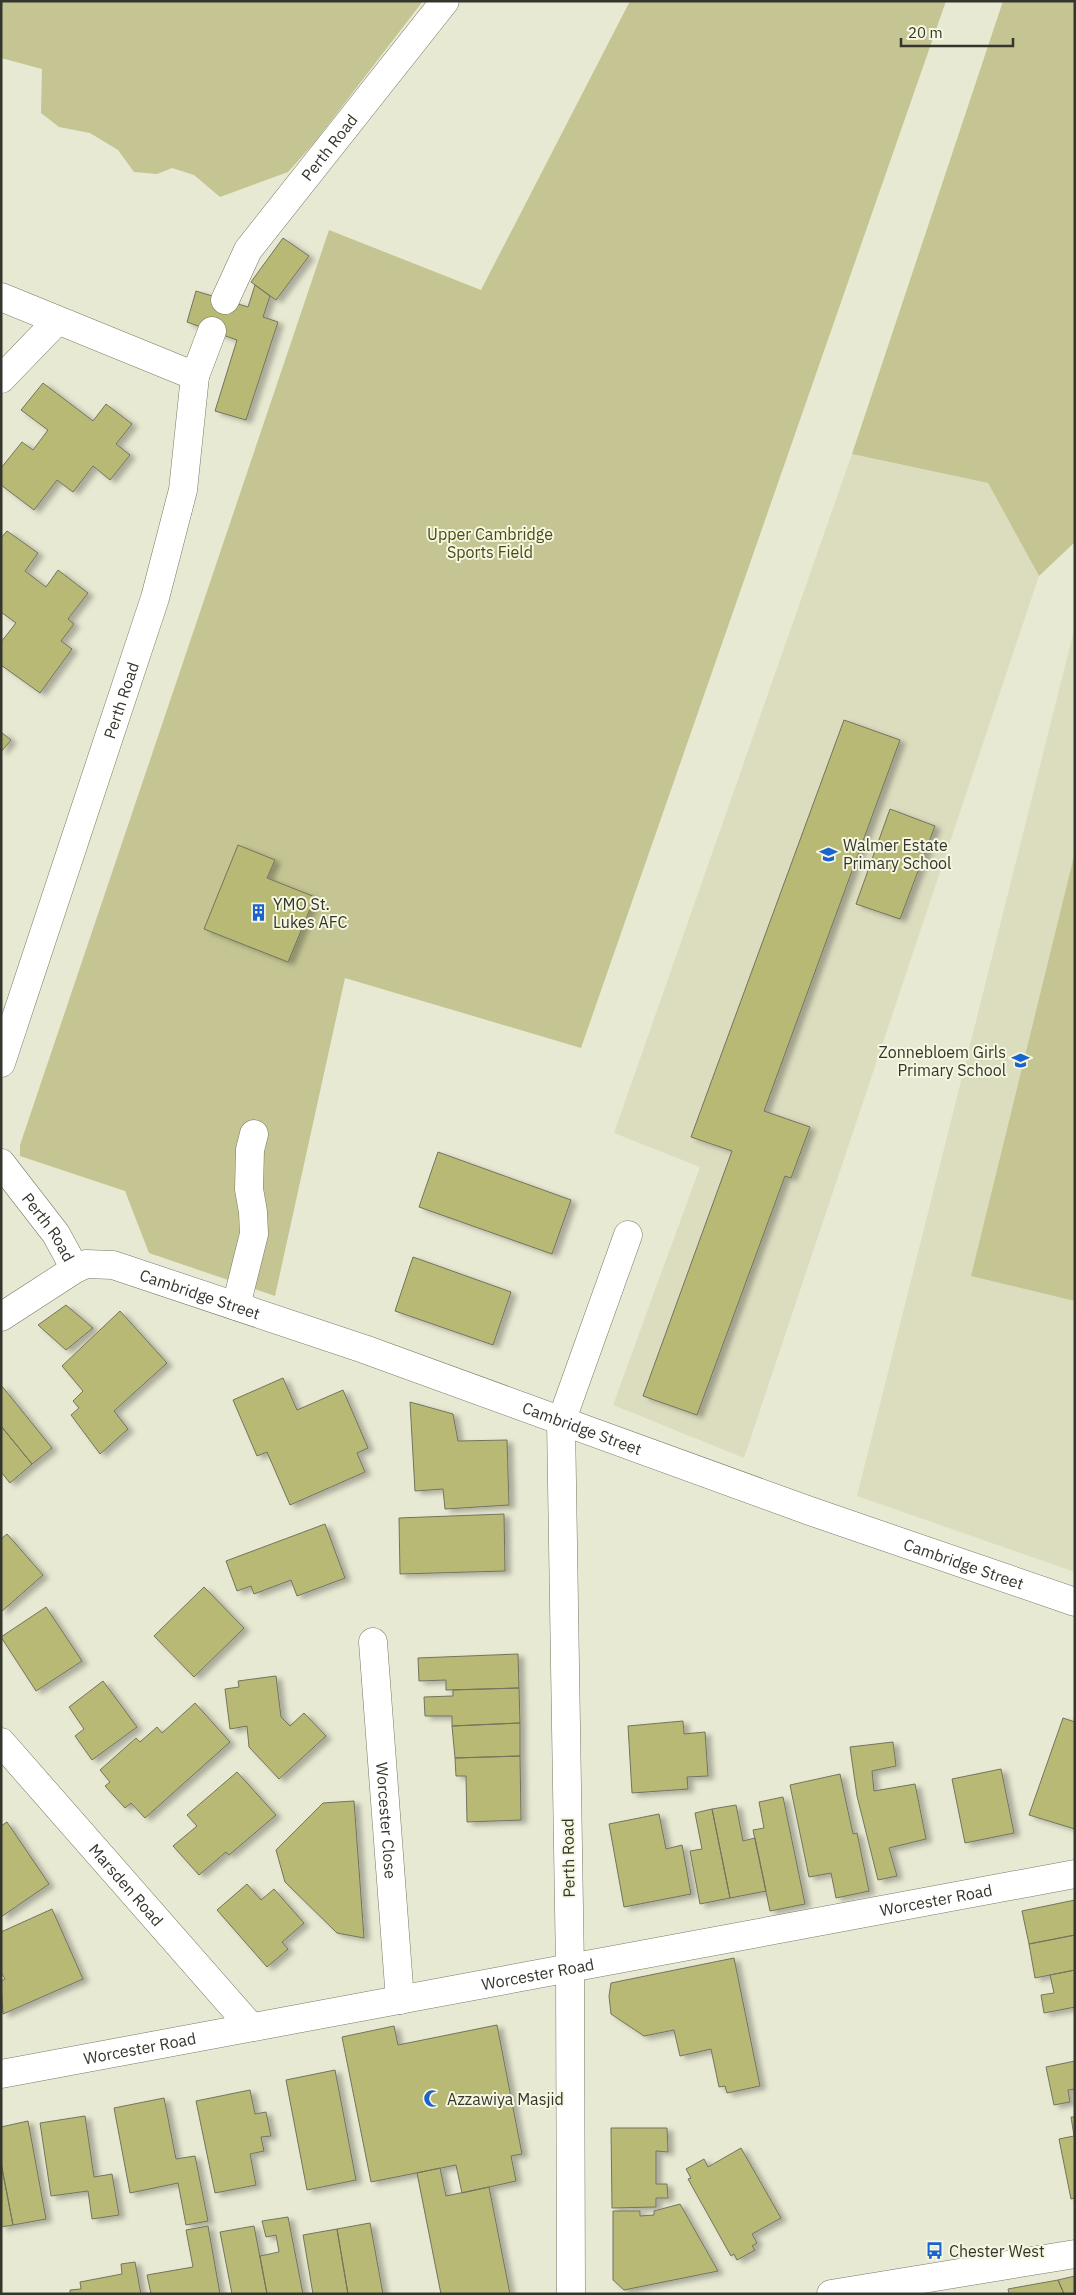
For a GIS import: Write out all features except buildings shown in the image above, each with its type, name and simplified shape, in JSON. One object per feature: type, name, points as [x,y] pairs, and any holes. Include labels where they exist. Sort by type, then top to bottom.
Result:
[{"type":"street","name":"Perth Road","points":[[225,300],[248,250],[445,1]]},
{"type":"street","points":[[1,297],[195,376]]},
{"type":"street","points":[[1,379],[57,321]]},
{"type":"street","name":"Perth Road","points":[[1,1063],[155,598],[183,490],[195,376],[212,331]]},
{"type":"street","points":[[236,1306],[254,1234],[249,1173],[254,1134]]},
{"type":"street","name":"Perth Road","points":[[1,1163],[81,1267]]},
{"type":"street","points":[[561,1422],[628,1235]]},
{"type":"street","name":"Cambridge Street","points":[[81,1267],[113,1265],[364,1349],[561,1422],[1075,1602]]},
{"type":"street","points":[[1,1317],[81,1267]]},
{"type":"street","name":"Perth Road","points":[[561,1422],[570,1969],[571,2294]]},
{"type":"street","name":"Worcester Close","points":[[373,1642],[400,2000]]},
{"type":"street","name":"Marsden Road","points":[[1,1742],[251,2027]]},
{"type":"street","name":"Worcester Road","points":[[1,2074],[1075,1874]]},
{"type":"street","points":[[843,2293],[1075,2254]]},
{"type":"shaded area","name":"Walmer Estate Primary School","points":[[852,454],[988,483],[1039,576],[744,1458],[613,1405],[700,1167],[614,1133]]},
{"type":"shaded area","name":"Zonnebloem Girls Primary School","points":[[1075,626],[1075,1572],[857,1496]]},
{"type":"green space","points":[[1,1],[423,1],[314,143],[288,172],[220,197],[194,175],[172,168],[157,174],[134,172],[118,150],[90,133],[59,127],[41,113],[42,69],[1,58]]},
{"type":"green space","name":"Upper Cambridge Sports Field","points":[[630,1],[946,1],[581,1048],[345,978],[275,1296],[149,1253],[125,1191],[20,1156],[20,1145],[329,230],[481,290]]},
{"type":"green space","points":[[1003,1],[1075,1],[1075,542],[1039,576],[988,483],[852,454]]},
{"type":"green space","points":[[1075,852],[1075,1301],[971,1276]]},
{"type":"place","name":"Walmer Estate Primary School","points":[[829,854]]},
{"type":"place","name":"YMO St. Lukes AFC","points":[[259,913]]},
{"type":"place","name":"Zonnebloem Girls Primary School","points":[[1020,1061]]},
{"type":"place","name":"Azzawiya Masjid","points":[[433,2099]]},
{"type":"place","name":"Chester West","points":[[935,2251]]}]
